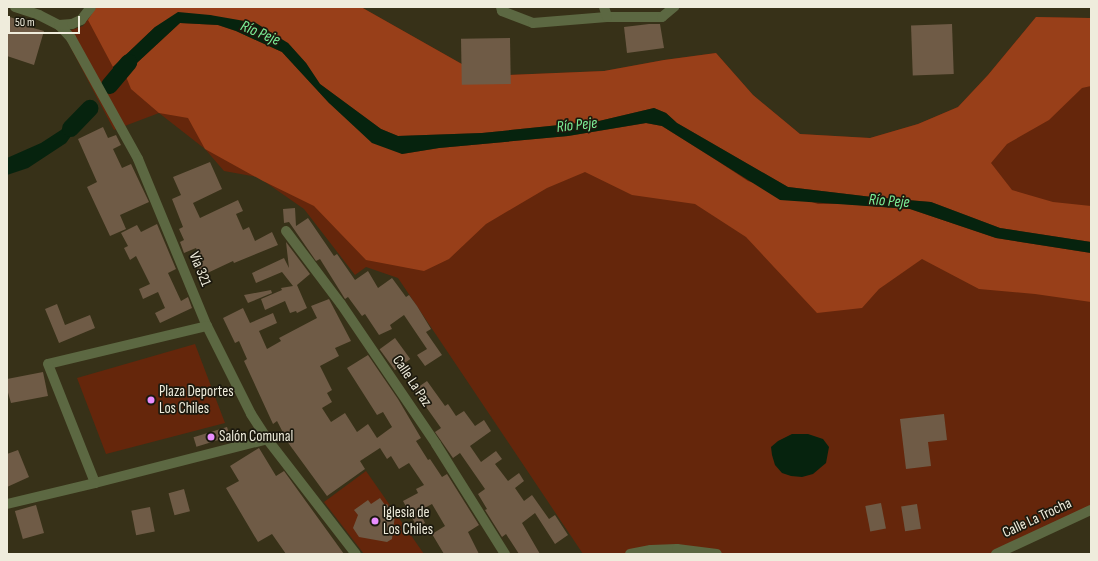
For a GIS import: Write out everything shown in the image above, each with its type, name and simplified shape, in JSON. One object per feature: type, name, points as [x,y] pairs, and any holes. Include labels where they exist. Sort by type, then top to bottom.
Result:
[{"type":"street","name":"Vía 321","points":[[15,7],[40,15],[59,26],[71,38],[138,159],[207,326],[251,414],[266,439],[356,554]]},
{"type":"street","points":[[59,26],[72,24],[81,20],[91,7]]},
{"type":"street","points":[[501,7],[502,11],[533,23],[605,12],[662,17],[674,7]]},
{"type":"street","name":"Calle La Paz","points":[[286,231],[341,304],[432,437],[505,554]]},
{"type":"street","points":[[95,483],[48,364],[207,326]]},
{"type":"street","points":[[7,504],[266,439]]},
{"type":"street","name":"Calle La Trocha","points":[[996,554],[1091,510]]},
{"type":"street","points":[[630,554],[651,550],[677,549],[717,554]]},
{"type":"shaded area","points":[[96,7],[361,7],[483,76],[604,71],[664,60],[716,53],[753,95],[800,134],[870,138],[918,124],[958,107],[988,75],[1036,17],[1090,18],[1091,508],[996,554],[583,554],[398,278],[366,267],[355,275],[304,209],[258,177],[224,171],[205,149],[159,113],[114,130],[63,33],[83,26]]},
{"type":"shaded area","points":[[96,7],[361,7],[483,76],[604,71],[664,60],[716,53],[753,95],[800,134],[870,138],[918,124],[958,107],[988,75],[1036,17],[1090,18],[1091,86],[1082,88],[1049,120],[1007,144],[991,163],[1012,190],[1053,202],[1091,206],[1091,242],[1000,228],[931,202],[788,187],[677,123],[666,113],[654,108],[599,121],[482,133],[398,136],[381,129],[320,84],[306,63],[288,43],[210,15],[155,27],[113,67],[88,20]]},
{"type":"shaded area","points":[[180,23],[218,25],[236,31],[282,52],[329,103],[402,154],[439,148],[568,136],[646,123],[662,126],[748,181],[818,204],[845,204],[910,209],[996,238],[1091,253],[1091,302],[1035,294],[979,289],[922,259],[879,289],[862,308],[817,313],[746,237],[695,204],[632,195],[585,172],[547,188],[486,224],[449,259],[424,271],[366,260],[314,206],[263,181],[205,149],[188,118],[159,113],[131,89],[125,74]]},
{"type":"shaded area","name":"Plaza Deportes Los Chiles","points":[[195,344],[225,423],[106,454],[77,378]]},
{"type":"shaded area","points":[[366,471],[424,554],[364,554],[324,502]]},
{"type":"water","points":[[178,12],[210,15],[256,23],[288,43],[306,63],[320,84],[381,129],[398,136],[482,133],[599,121],[654,108],[666,113],[677,123],[788,187],[931,202],[1000,228],[1091,242],[1091,253],[996,238],[910,209],[780,200],[662,126],[646,123],[568,136],[439,148],[402,154],[372,143],[329,103],[282,52],[236,31],[218,25],[180,23],[125,74],[113,80],[113,67],[155,27]]},
{"type":"water","points":[[79,111],[86,111],[82,121],[66,143],[28,168],[7,175],[7,158],[41,143],[61,130]]},
{"type":"water","points":[[792,434],[808,434],[823,439],[829,447],[826,463],[813,474],[802,477],[791,476],[782,473],[775,465],[771,447],[778,441]]},
{"type":"building","points":[[7,16],[27,23],[26,26],[44,31],[34,65],[7,56]]},
{"type":"building","points":[[660,24],[664,48],[627,53],[624,27]]},
{"type":"building","points":[[952,24],[954,74],[913,75],[911,25]]},
{"type":"building","points":[[510,38],[511,84],[462,85],[461,39]]},
{"type":"building","points":[[103,127],[108,138],[116,135],[121,145],[113,149],[122,168],[131,164],[149,202],[120,215],[126,229],[110,236],[87,187],[97,182],[78,139]]},
{"type":"building","points":[[210,162],[222,189],[193,203],[200,218],[238,200],[243,211],[236,214],[243,230],[249,227],[255,241],[272,232],[278,245],[234,263],[233,261],[201,276],[196,266],[203,263],[196,248],[184,253],[180,242],[184,240],[179,229],[183,227],[172,199],[181,195],[173,177]]},
{"type":"building","points":[[295,208],[296,226],[308,218],[334,256],[337,254],[355,280],[368,271],[378,288],[392,278],[406,297],[409,295],[431,329],[426,332],[442,355],[425,366],[417,355],[427,349],[404,315],[390,325],[392,329],[379,335],[365,314],[362,316],[348,297],[345,299],[320,259],[316,261],[289,222],[284,223],[283,209]]},
{"type":"building","points":[[157,224],[176,269],[168,273],[181,301],[188,297],[192,308],[160,323],[155,313],[165,308],[158,292],[143,299],[139,289],[150,284],[136,256],[130,260],[124,248],[128,246],[121,233],[137,225],[141,232]]},
{"type":"building","points":[[286,242],[310,274],[297,285],[307,308],[297,313],[296,311],[290,313],[285,301],[265,310],[261,299],[282,290],[281,288],[293,286],[282,272],[256,283],[252,273],[284,258],[289,268]]},
{"type":"building","points":[[271,290],[272,293],[248,303],[244,295]]},
{"type":"building","points":[[329,299],[351,341],[335,348],[339,356],[320,366],[332,390],[327,393],[332,402],[322,408],[331,422],[345,413],[357,432],[368,424],[377,438],[392,427],[383,412],[377,415],[347,368],[368,355],[398,399],[421,438],[416,441],[428,460],[430,459],[442,477],[447,474],[479,525],[468,532],[479,554],[444,554],[432,534],[445,526],[432,504],[419,511],[425,523],[417,527],[403,501],[418,493],[416,489],[424,485],[409,463],[399,469],[391,456],[387,459],[380,448],[360,461],[365,469],[327,496],[289,444],[277,421],[273,424],[244,361],[247,359],[239,341],[235,343],[223,318],[243,308],[250,323],[273,313],[277,323],[259,331],[267,349],[281,341],[279,338],[317,318],[311,306]]},
{"type":"building","points":[[57,304],[65,325],[90,315],[95,328],[59,343],[45,309]]},
{"type":"building","points":[[395,338],[410,359],[395,370],[380,349]]},
{"type":"building","points":[[43,372],[48,396],[11,403],[7,389],[7,379]]},
{"type":"building","points":[[427,381],[445,406],[448,404],[456,416],[464,411],[475,426],[484,420],[491,431],[470,446],[481,462],[496,451],[502,459],[495,464],[508,481],[519,473],[524,481],[515,488],[524,501],[532,495],[549,519],[555,515],[568,535],[555,544],[535,513],[522,523],[540,554],[519,554],[506,534],[502,537],[485,510],[487,509],[478,494],[485,489],[460,453],[453,458],[435,432],[441,428],[414,390]]},
{"type":"building","points":[[944,414],[947,440],[928,442],[931,466],[906,469],[900,419]]},
{"type":"building","name":"Salón Comunal","points":[[227,427],[230,437],[196,447],[194,437]]},
{"type":"building","points":[[259,448],[276,476],[284,471],[344,554],[286,554],[272,534],[258,542],[226,488],[239,481],[230,466]]},
{"type":"building","points":[[18,450],[29,477],[7,487],[7,454]]},
{"type":"building","points":[[184,489],[190,511],[174,515],[169,493]]},
{"type":"building","name":"Iglesia de Los Chiles","points":[[380,498],[385,505],[387,504],[395,515],[392,539],[387,542],[359,537],[353,528],[358,515],[354,510],[368,500],[371,504]]},
{"type":"building","points":[[881,503],[886,529],[870,532],[865,506]]},
{"type":"building","points":[[917,504],[921,529],[905,531],[901,507]]},
{"type":"building","points":[[36,505],[44,533],[23,539],[15,511]]},
{"type":"building","points":[[150,507],[155,532],[136,535],[131,511]]},
{"type":"waterway","name":"Río Peje","points":[[109,85],[128,62]]},
{"type":"waterway","name":"Río Peje","points":[[70,128],[89,108]]},
{"type":"place","name":"Plaza Deportes Los Chiles","points":[[151,400]]},
{"type":"place","name":"Salón Comunal","points":[[211,437]]},
{"type":"place","name":"Iglesia de Los Chiles","points":[[375,521]]}]
